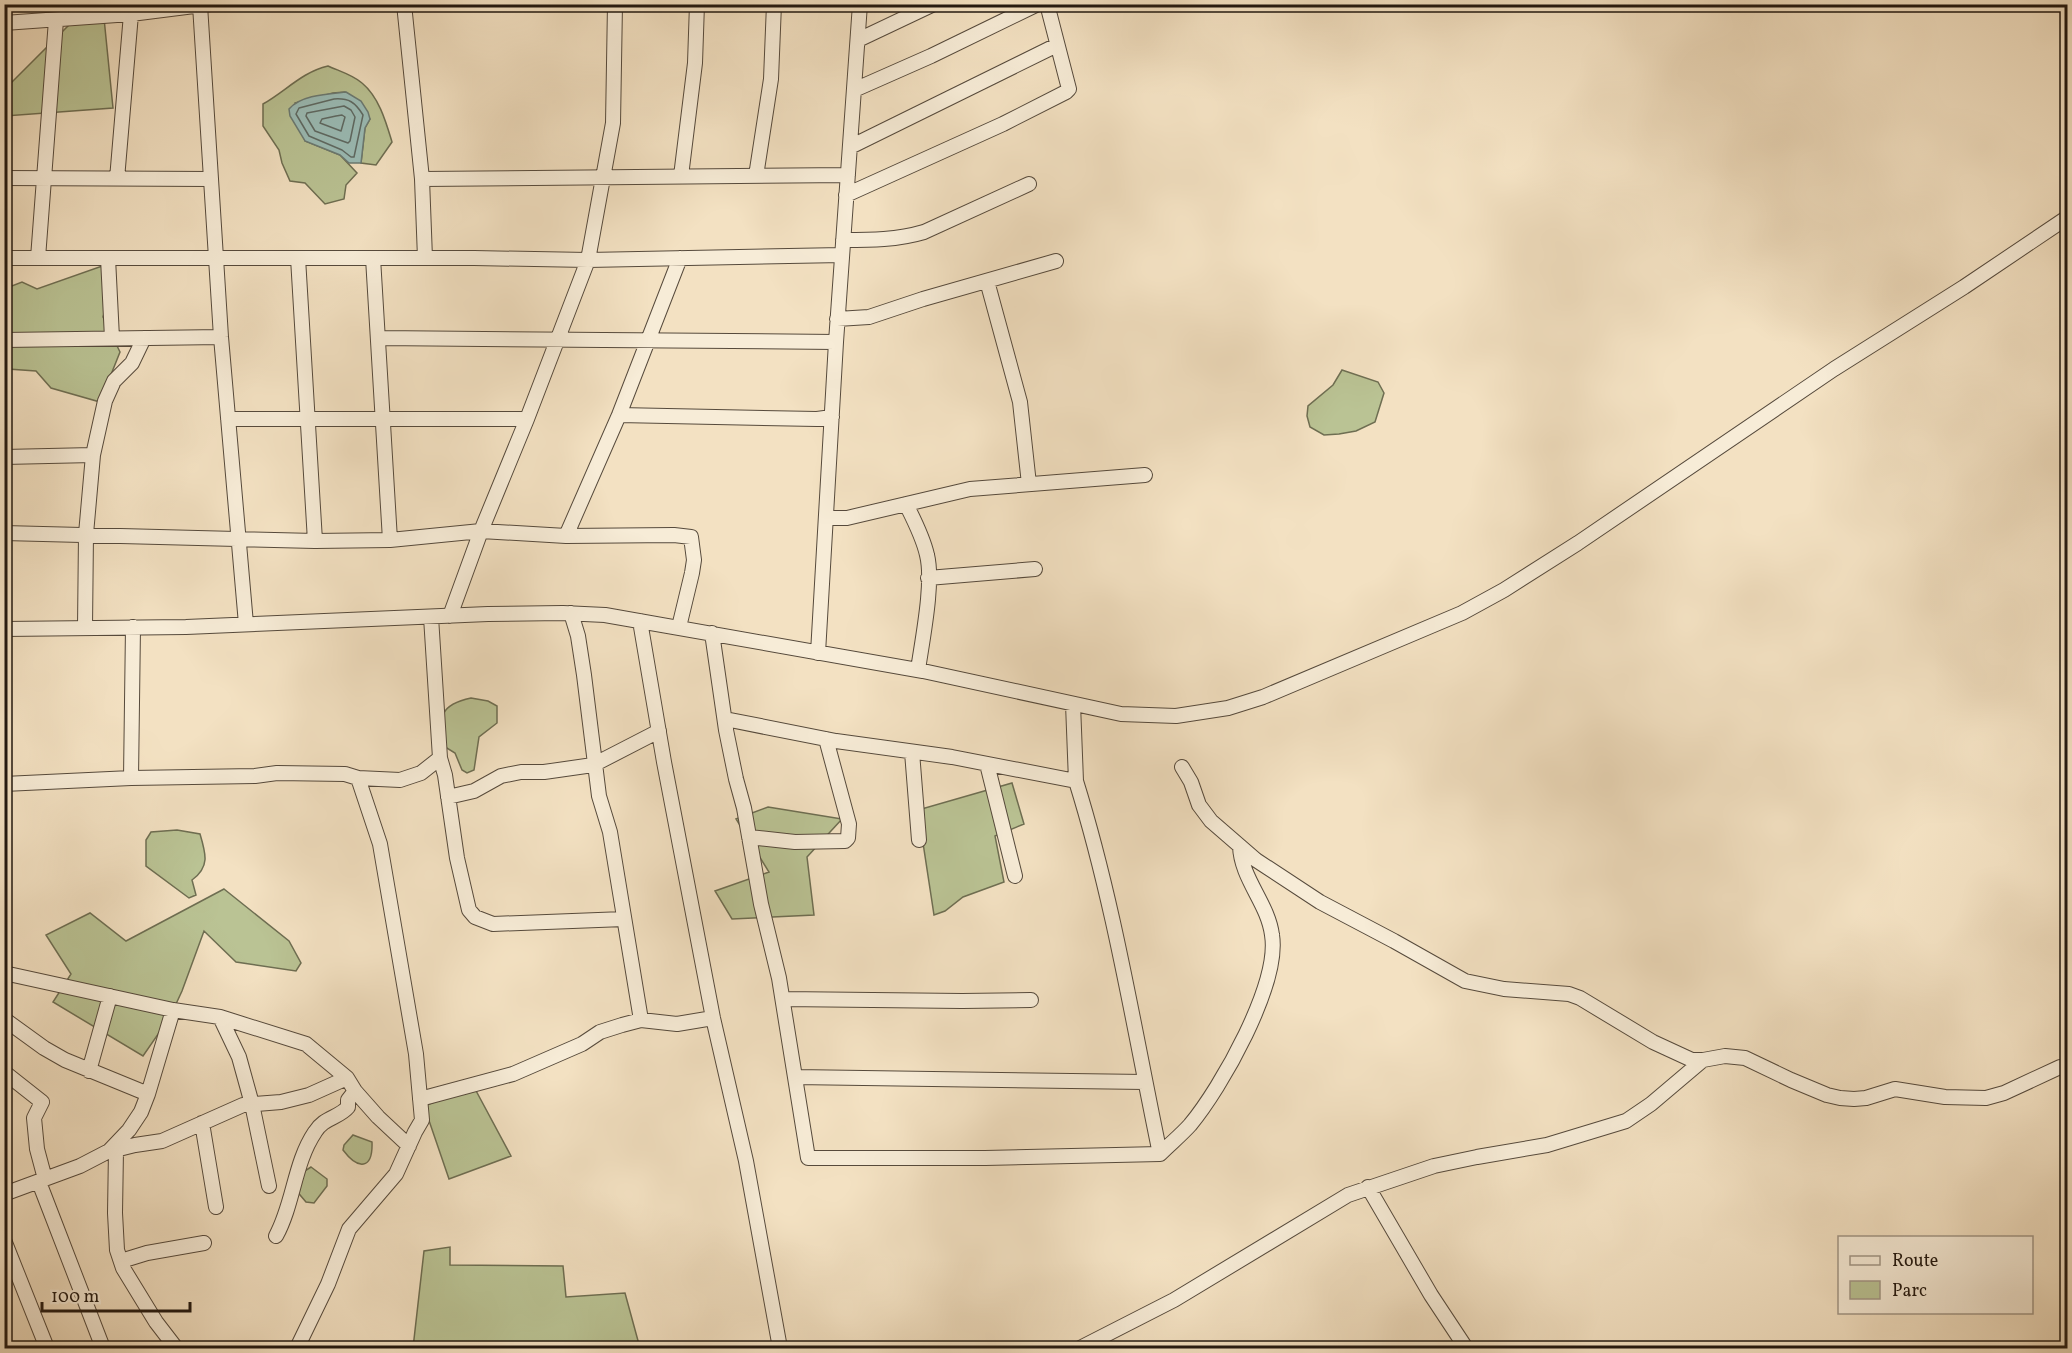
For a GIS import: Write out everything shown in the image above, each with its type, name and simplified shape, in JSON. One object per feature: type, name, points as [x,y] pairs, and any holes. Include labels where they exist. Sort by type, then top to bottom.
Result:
[{"type":"street","points":[[88,4],[98,16]]},
{"type":"street","points":[[4,23],[131,14],[210,4]]},
{"type":"street","points":[[404,4],[422,178],[424,258]]},
{"type":"street","points":[[450,616],[481,531],[558,341],[588,260],[613,123],[615,4]]},
{"type":"street","points":[[681,176],[695,63],[697,4]]},
{"type":"street","points":[[756,176],[771,79],[774,4]]},
{"type":"street","points":[[818,653],[837,319],[860,4]]},
{"type":"street","points":[[858,40],[934,4]]},
{"type":"street","points":[[854,90],[931,56],[1038,4]]},
{"type":"street","points":[[846,195],[1003,124],[1066,92],[1069,89],[1047,4]]},
{"type":"street","points":[[200,5],[221,337],[246,624]]},
{"type":"street","points":[[117,179],[131,14]]},
{"type":"street","points":[[38,258],[56,20]]},
{"type":"street","points":[[850,147],[1057,45]]},
{"type":"street","points":[[422,178],[848,175]]},
{"type":"street","points":[[4,178],[212,179]]},
{"type":"street","points":[[843,240],[893,240],[924,232],[1029,184]]},
{"type":"street","points":[[4,628],[133,627],[571,613],[605,615],[918,670],[1121,714],[1154,716],[1203,714],[1273,693],[1462,613],[1504,590],[1578,543],[1834,369],[1964,287],[2067,217]]},
{"type":"street","points":[[4,258],[588,260],[842,255]]},
{"type":"street","points":[[108,258],[112,338]]},
{"type":"street","points":[[298,258],[315,541]]},
{"type":"street","points":[[374,258],[390,540]]},
{"type":"street","points":[[566,536],[619,415],[680,258]]},
{"type":"street","points":[[837,319],[869,317],[1056,261]]},
{"type":"street","points":[[987,281],[1020,402],[1029,484]]},
{"type":"street","points":[[4,340],[221,337]]},
{"type":"street","points":[[85,627],[86,534],[93,455],[105,401],[114,381],[132,363],[144,338]]},
{"type":"street","points":[[379,339],[836,342]]},
{"type":"street","points":[[619,415],[817,419],[832,417]]},
{"type":"street","points":[[228,419],[527,419]]},
{"type":"street","points":[[4,457],[93,455]]},
{"type":"street","points":[[826,518],[848,518],[970,489],[1145,475]]},
{"type":"street","points":[[906,504],[928,556],[925,624],[918,670]]},
{"type":"street","points":[[4,533],[315,541],[390,540],[481,531],[566,536],[674,535],[691,537],[694,560],[679,627]]},
{"type":"street","points":[[928,578],[1035,569]]},
{"type":"street","points":[[571,613],[578,636],[584,675],[598,796],[610,832],[641,1020]]},
{"type":"street","points":[[431,618],[440,758],[457,858],[469,910],[475,917],[493,924],[624,919]]},
{"type":"street","points":[[640,621],[713,1018],[746,1161],[780,1348]]},
{"type":"street","points":[[130,778],[133,627]]},
{"type":"street","points":[[712,633],[725,719],[761,904],[772,943],[783,999],[808,1158],[985,1158],[1160,1154],[1189,1126],[1223,1078],[1255,1014],[1268,974],[1273,945],[1272,935],[1266,915],[1243,869],[1240,846]]},
{"type":"street","points":[[1073,704],[1076,781],[1102,872],[1160,1154]]},
{"type":"street","points":[[725,719],[826,739],[987,764],[1076,781]]},
{"type":"street","points":[[448,797],[474,791],[501,776],[593,765],[659,731]]},
{"type":"street","points":[[749,837],[821,843],[845,841],[848,838],[849,824],[826,739]]},
{"type":"street","points":[[912,752],[919,840]]},
{"type":"street","points":[[4,784],[130,778],[255,776],[277,773],[345,774],[358,778],[400,780],[420,773],[440,758]]},
{"type":"street","points":[[987,764],[1015,876]]},
{"type":"street","points":[[1182,767],[1202,811],[1240,846],[1320,902],[1465,981],[1504,989],[1569,994],[1580,998],[1674,1053],[1692,1060],[1725,1056],[1745,1058],[1827,1095],[1854,1099],[1895,1089],[1945,1097],[1986,1098],[2004,1093],[2060,1067],[2067,1067]]},
{"type":"street","points":[[297,1348],[328,1284],[349,1229],[396,1174],[422,1120],[416,1053],[380,844],[358,778]]},
{"type":"street","points":[[4,809],[4,892]]},
{"type":"street","points":[[4,973],[173,1010],[220,1017],[306,1044],[347,1078],[355,1091],[409,1146]]},
{"type":"street","points":[[89,1071],[110,996]]},
{"type":"street","points":[[783,999],[1031,1000]]},
{"type":"street","points":[[173,1010],[141,1112],[112,1151],[117,1250],[123,1268],[156,1322],[176,1348]]},
{"type":"street","points":[[220,1017],[239,1058],[252,1104],[269,1186]]},
{"type":"street","points":[[420,1099],[513,1074],[582,1044],[600,1032],[641,1020],[677,1024],[713,1018]]},
{"type":"street","points":[[4,1019],[44,1048],[89,1071],[148,1094]]},
{"type":"street","points":[[1080,1348],[1174,1300],[1336,1201],[1368,1187],[1443,1164],[1547,1145],[1626,1121],[1652,1104],[1703,1060]]},
{"type":"street","points":[[4,1072],[42,1102],[34,1118],[42,1181],[103,1348]]},
{"type":"street","points":[[795,1077],[1145,1082]]},
{"type":"street","points":[[4,1194],[80,1166],[112,1151],[162,1141],[243,1106],[309,1095],[347,1078]]},
{"type":"street","points":[[276,1236],[285,1221],[303,1156],[316,1130],[328,1118],[345,1111],[348,1107],[348,1100],[355,1091]]},
{"type":"street","points":[[202,1123],[216,1207]]},
{"type":"street","points":[[1368,1187],[1431,1295],[1466,1348]]},
{"type":"street","points":[[4,1240],[47,1348]]},
{"type":"street","points":[[121,1261],[147,1253],[204,1243]]},
{"type":"green space","points":[[103,8],[113,108],[5,116],[5,89],[80,14]]},
{"type":"green space","points":[[328,66],[354,78],[368,89],[381,110],[392,142],[376,165],[361,163],[365,128],[370,119],[345,92],[295,103],[305,141],[340,155],[357,173],[346,185],[344,199],[325,204],[305,183],[290,181],[279,150],[263,126],[263,104],[302,77]]},
{"type":"green space","points":[[105,265],[109,296],[103,317],[120,352],[100,402],[51,388],[36,371],[8,369],[4,356],[4,289],[22,282],[37,289]]},
{"type":"green space","points":[[1342,370],[1378,382],[1384,393],[1375,422],[1356,431],[1324,435],[1310,427],[1307,416],[1308,406],[1333,385]]},
{"type":"green space","points":[[471,698],[488,701],[497,706],[497,723],[479,737],[474,770],[467,773],[462,770],[455,753],[442,745],[441,726],[447,708]]},
{"type":"green space","points":[[1012,783],[1024,824],[995,836],[1004,882],[963,897],[945,911],[934,915],[918,810]]},
{"type":"green space","points":[[768,807],[842,819],[807,857],[814,915],[732,919],[715,891],[769,872],[736,819]]},
{"type":"green space","points":[[177,830],[200,834],[204,848],[204,865],[192,880],[196,895],[189,898],[146,866],[146,840],[151,832]]},
{"type":"green space","points":[[224,889],[289,941],[301,963],[296,971],[236,962],[204,931],[170,1017],[143,1056],[53,1002],[71,974],[46,935],[90,913],[126,941]]},
{"type":"green space","points":[[474,1087],[511,1156],[449,1179],[424,1106]]},
{"type":"green space","points":[[353,1135],[372,1142],[370,1158],[364,1164],[354,1161],[343,1150],[344,1145]]},
{"type":"green space","points":[[311,1167],[327,1179],[327,1186],[314,1203],[306,1202],[295,1189],[300,1174]]},
{"type":"green space","points":[[450,1247],[450,1265],[563,1266],[566,1297],[625,1293],[640,1348],[413,1348],[424,1251]]},
{"type":"water","points":[[346,92],[361,101],[370,119],[365,128],[361,163],[349,163],[340,155],[305,141],[290,116],[289,109],[300,101],[315,96]]}]
